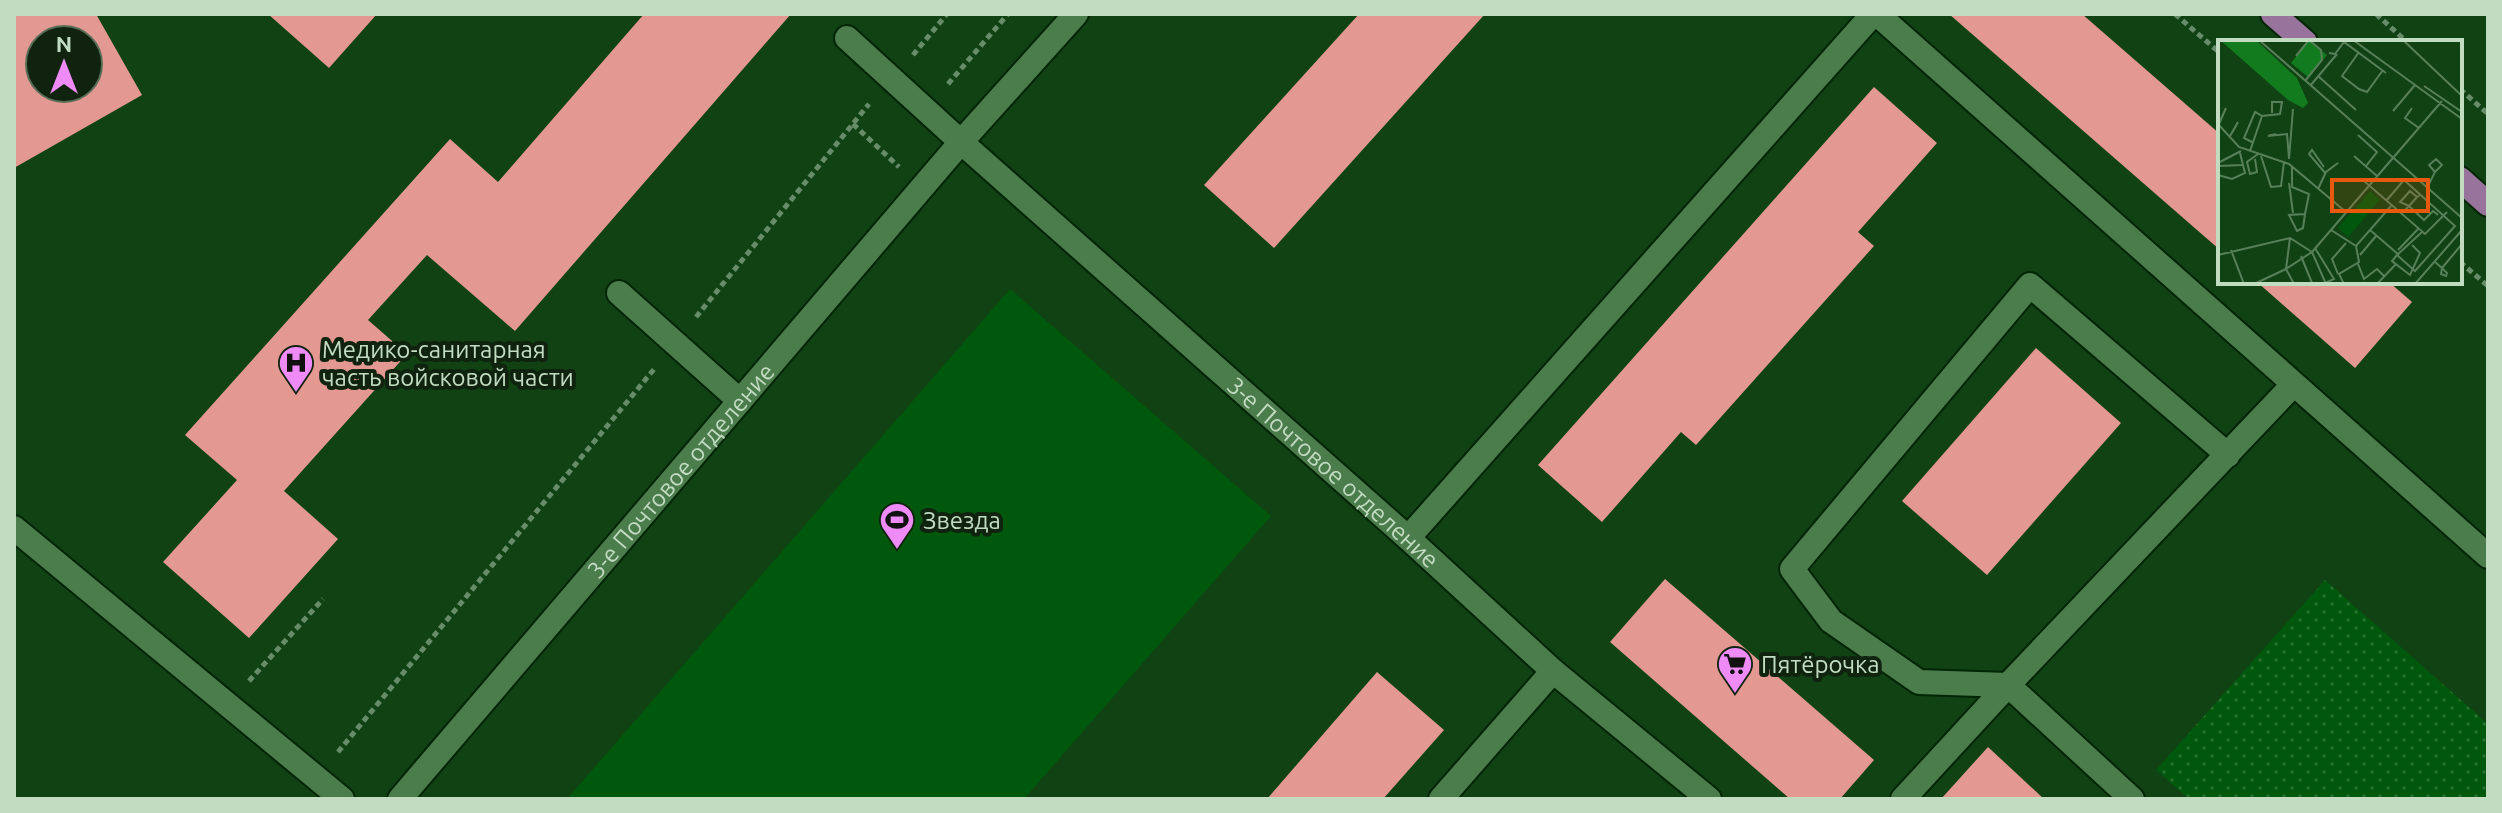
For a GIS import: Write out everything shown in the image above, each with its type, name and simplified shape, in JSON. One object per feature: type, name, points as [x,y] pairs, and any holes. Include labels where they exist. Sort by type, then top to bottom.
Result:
[{"type":"main road","points":[[2273,14],[2303,40]]},
{"type":"main road","points":[[2462,181],[2488,204]]},
{"type":"street","name":"3-е Почтовое отделение","points":[[400,799],[961,142],[1076,14]]},
{"type":"street","points":[[1408,538],[1875,14],[2488,556]]},
{"type":"street","points":[[847,38],[961,142]]},
{"type":"street","name":"3-е Почтовое отделение","points":[[961,142],[1408,538],[1553,671],[1709,799]]},
{"type":"street","points":[[2132,799],[2008,685],[1919,682],[1831,621],[1792,569],[2030,285],[2228,455]]},
{"type":"street","points":[[619,293],[740,401]]},
{"type":"street","points":[[1903,799],[2293,385]]},
{"type":"street","points":[[14,528],[342,799]]},
{"type":"street","points":[[1441,799],[1553,671]]},
{"type":"path","points":[[317,778],[947,14]]},
{"type":"path","points":[[942,93],[1008,14]]},
{"type":"path","points":[[2175,14],[2218,51]]},
{"type":"path","points":[[2376,14],[2405,40]]},
{"type":"path","points":[[2462,91],[2488,114]]},
{"type":"path","points":[[2462,264],[2488,286]]},
{"type":"path","points":[[229,703],[323,599]]},
{"type":"green space","name":"Звезда","points":[[1010,289],[1271,516],[1024,799],[567,799]]},
{"type":"green space","points":[[2325,580],[2488,724],[2488,799],[2189,799],[2156,770]]},
{"type":"building","points":[[14,14],[96,14],[102,24],[24,24],[24,104],[104,104],[104,28],[142,95],[14,168]]},
{"type":"building","points":[[268,14],[377,14],[329,68]]},
{"type":"building","points":[[644,14],[791,14],[515,331],[427,255],[368,320],[407,354],[284,491],[338,539],[249,638],[163,562],[237,480],[185,435],[450,139],[498,182]]},
{"type":"building","points":[[1359,14],[1485,14],[1274,248],[1204,185]]},
{"type":"building","points":[[1949,14],[2082,14],[2218,132],[2218,248]]},
{"type":"building","points":[[1874,87],[1937,143],[1858,232],[1874,246],[1696,445],[1681,432],[1602,522],[1538,465]]},
{"type":"building","points":[[2259,284],[2391,284],[2412,302],[2355,368]]},
{"type":"building","points":[[2036,348],[2121,423],[1987,575],[1902,501]]},
{"type":"building","name":"Пятёрочка","points":[[1665,579],[1874,760],[1840,799],[1790,799],[1610,642]]},
{"type":"building","points":[[1377,672],[1444,730],[1383,799],[1267,799]]},
{"type":"building","points":[[1988,747],[2044,799],[1941,799]]},
{"type":"place","name":"Медико-санитарная часть войсковой части","points":[[296,394]]},
{"type":"place","name":"Звезда","points":[[897,551]]},
{"type":"place","name":"Пятёрочка","points":[[1735,695]]}]
